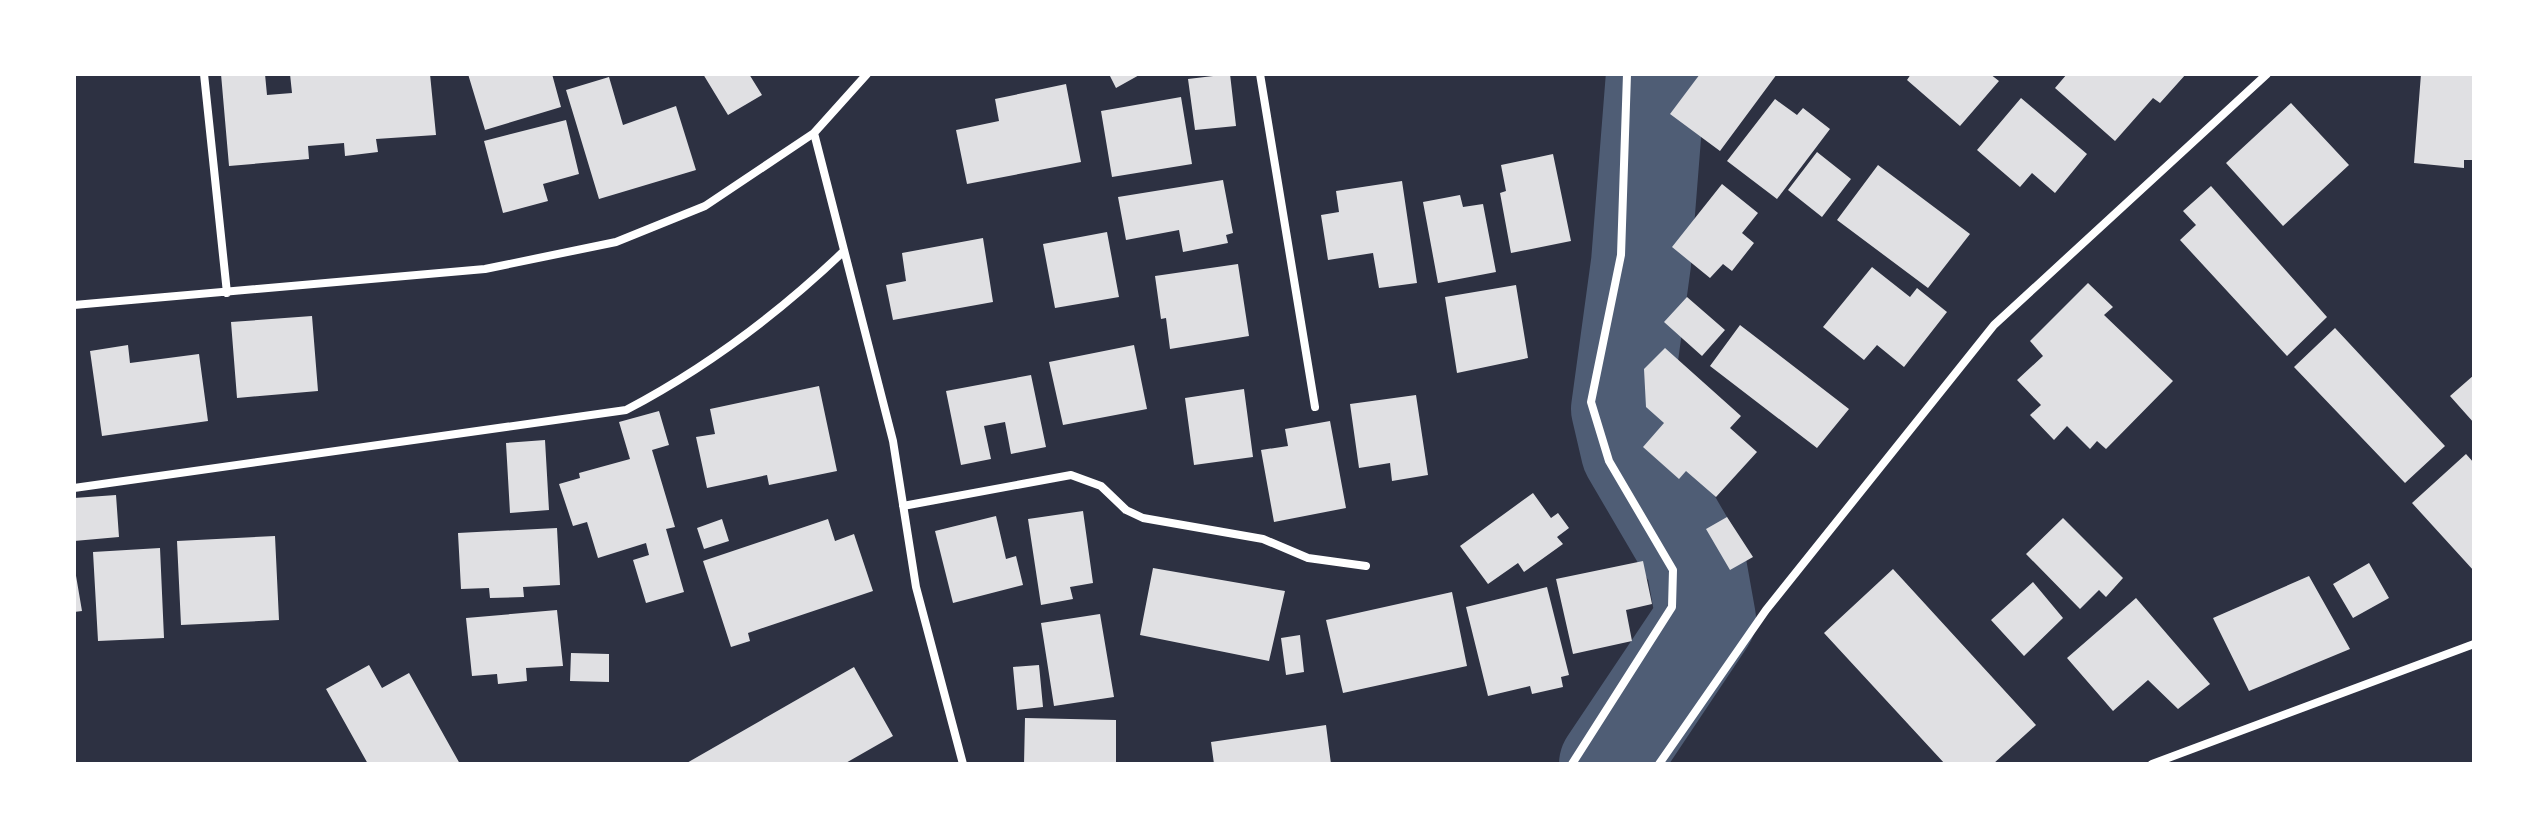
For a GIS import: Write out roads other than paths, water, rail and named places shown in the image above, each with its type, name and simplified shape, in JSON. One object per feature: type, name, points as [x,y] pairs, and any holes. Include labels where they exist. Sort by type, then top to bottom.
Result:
[{"type":"street","points":[[204,74],[227,293]]},
{"type":"street","points":[[74,305],[485,269],[616,242],[705,206],[814,133],[867,74]]},
{"type":"street","points":[[1260,74],[1315,407]]},
{"type":"street","points":[[1572,764],[1672,607],[1673,570],[1609,461],[1591,402],[1621,255],[1627,74]]},
{"type":"street","points":[[1659,764],[1766,610],[1994,325],[2267,74]]},
{"type":"street","points":[[814,133],[893,441],[916,587],[963,764]]},
{"type":"street","points":[[74,488],[626,410],[672,386],[796,297],[844,251]]},
{"type":"street","points":[[903,506],[1071,475],[1101,486],[1126,510],[1143,518],[1263,539],[1308,558],[1366,566]]},
{"type":"street","points":[[2152,764],[2474,644]]},
{"type":"waterway","points":[[1609,764],[1706,619],[1696,563],[1631,452],[1621,409],[1641,263],[1656,74]]}]
